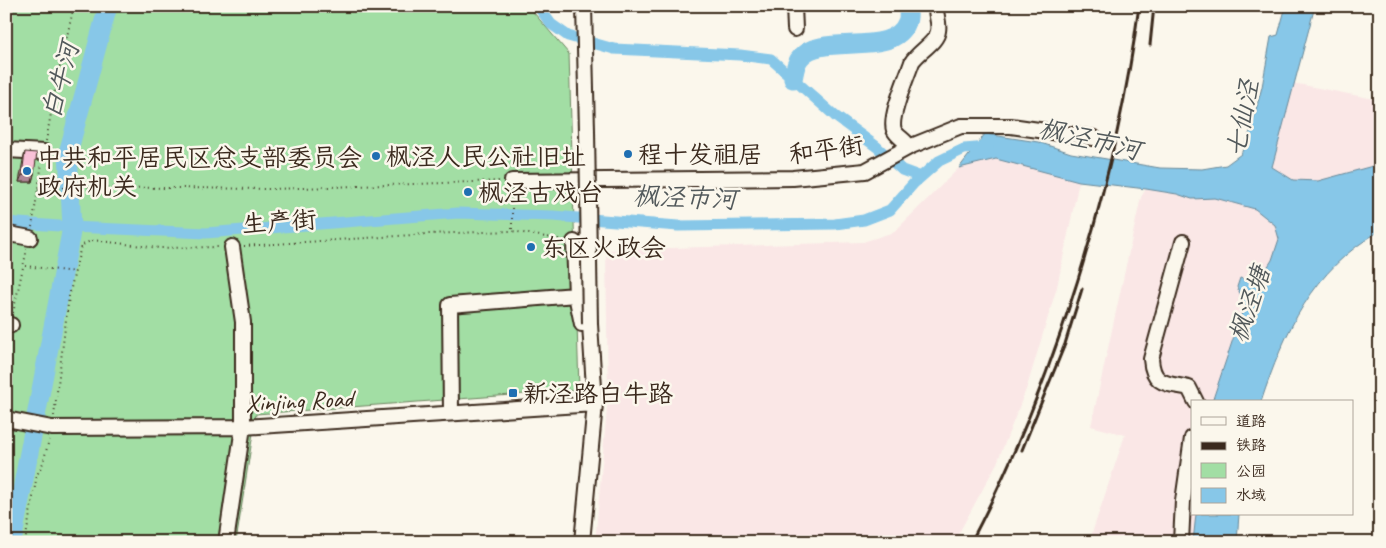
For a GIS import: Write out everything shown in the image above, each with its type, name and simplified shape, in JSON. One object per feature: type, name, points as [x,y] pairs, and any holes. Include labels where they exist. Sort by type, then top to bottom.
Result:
[{"type":"street","points":[[582,542],[594,404],[590,324],[584,6]]},
{"type":"street","points":[[794,6],[796,29]]},
{"type":"street","points":[[905,150],[907,141],[895,133],[892,122],[912,62],[917,53],[934,39],[938,32],[936,6]]},
{"type":"street","name":"和平街","points":[[512,181],[793,178],[865,171],[905,150],[961,126],[1011,126],[1094,138]]},
{"type":"street","points":[[6,150],[44,152]]},
{"type":"street","points":[[6,239],[9,234],[30,238]]},
{"type":"street","points":[[574,242],[576,295],[582,324],[590,324]]},
{"type":"street","points":[[1183,242],[1151,359],[1154,376],[1162,382],[1190,388],[1195,400]]},
{"type":"street","points":[[226,542],[243,426],[244,322],[232,247]]},
{"type":"street","points":[[451,413],[450,305],[576,295]]},
{"type":"street","name":"Xinjing Road","points":[[6,419],[52,428],[243,426],[594,404]]},
{"type":"street","points":[[1181,542],[1183,501],[1191,445]]},
{"type":"path","points":[[6,344],[8,324],[30,238],[58,75],[74,6]]},
{"type":"path","points":[[38,190],[75,188],[273,190],[512,181],[512,231]]},
{"type":"path","name":"生产街","points":[[24,542],[37,474],[43,463],[52,428],[69,296],[81,246],[92,240],[159,248],[232,247],[399,235],[512,231],[574,242]]},
{"type":"path","points":[[24,265],[75,272]]},
{"type":"shaded area","points":[[1380,79],[1380,164],[1318,181],[1293,180],[1272,167],[1293,83],[1374,99]]},
{"type":"shaded area","points":[[996,159],[1079,181],[1057,287],[1027,387],[997,463],[954,542],[595,542],[608,397],[606,250],[863,242],[894,232],[959,168]]},
{"type":"shaded area","points":[[1146,189],[1177,194],[1192,199],[1215,198],[1255,209],[1276,225],[1279,239],[1272,260],[1260,279],[1255,283],[1240,278],[1237,287],[1242,298],[1243,309],[1213,400],[1191,400],[1191,516],[1196,516],[1193,542],[1089,542],[1125,435],[1091,426],[1141,197]]},
{"type":"green space","points":[[6,6],[528,6],[569,54],[579,390],[256,414],[236,542],[6,542]]},
{"type":"water","name":"枫泾塘","points":[[1286,6],[1315,6],[1272,167],[1293,180],[1318,181],[1380,164],[1380,231],[1357,246],[1336,264],[1304,304],[1280,351],[1262,400],[1213,400],[1243,309],[1242,298],[1237,287],[1240,278],[1255,283],[1260,279],[1272,260],[1279,239],[1275,225],[1255,209],[1215,198],[1192,199],[1177,194],[1146,189],[1079,181],[996,159],[959,168],[985,134],[1038,142],[1071,153],[1160,168],[1202,169],[1226,165],[1241,154],[1250,132],[1262,87],[1271,37],[1278,35]]},
{"type":"water","points":[[1196,516],[1239,516],[1237,542],[1193,542]]},
{"type":"building","points":[[25,152],[37,153],[34,174],[22,175]]},
{"type":"waterway","name":"枫泾市河","points":[[12,542],[72,227],[68,153],[108,6]]},
{"type":"waterway","name":"枫泾市河","points":[[538,6],[551,24],[568,36],[614,49],[740,55],[771,59],[835,116],[877,147],[902,170],[921,177]]},
{"type":"waterway","points":[[793,79],[799,59],[811,50],[824,46],[873,43],[888,40],[900,33],[908,20],[908,6]]},
{"type":"waterway","name":"枫泾市河","points":[[6,222],[206,233],[458,213],[553,216],[678,226],[835,224],[864,220],[890,210],[914,183],[939,161],[964,149],[988,147]]},
{"type":"railway","points":[[971,542],[1001,481],[1029,416],[1055,350],[1078,281],[1098,212],[1115,142],[1129,73],[1139,6]]},
{"type":"railway","points":[[1150,45],[1154,6]]},
{"type":"railway","points":[[1022,450],[1065,344],[1082,289]]},
{"type":"place","name":"程十发祖居","points":[[628,154]]},
{"type":"place","name":"枫泾人民公社旧址","points":[[376,156]]},
{"type":"place","name":"中共和平居民区总支部委员会 政府机关","points":[[27,171]]},
{"type":"place","name":"枫泾古戏台","points":[[468,192]]},
{"type":"place","name":"东区火政会","points":[[531,247]]},
{"type":"place","name":"新泾路白牛路","points":[[513,393]]},
{"type":"water label","name":"白牛河","points":[[60,80]]},
{"type":"water label","name":"七仙泾","points":[[1242,118]]}]
